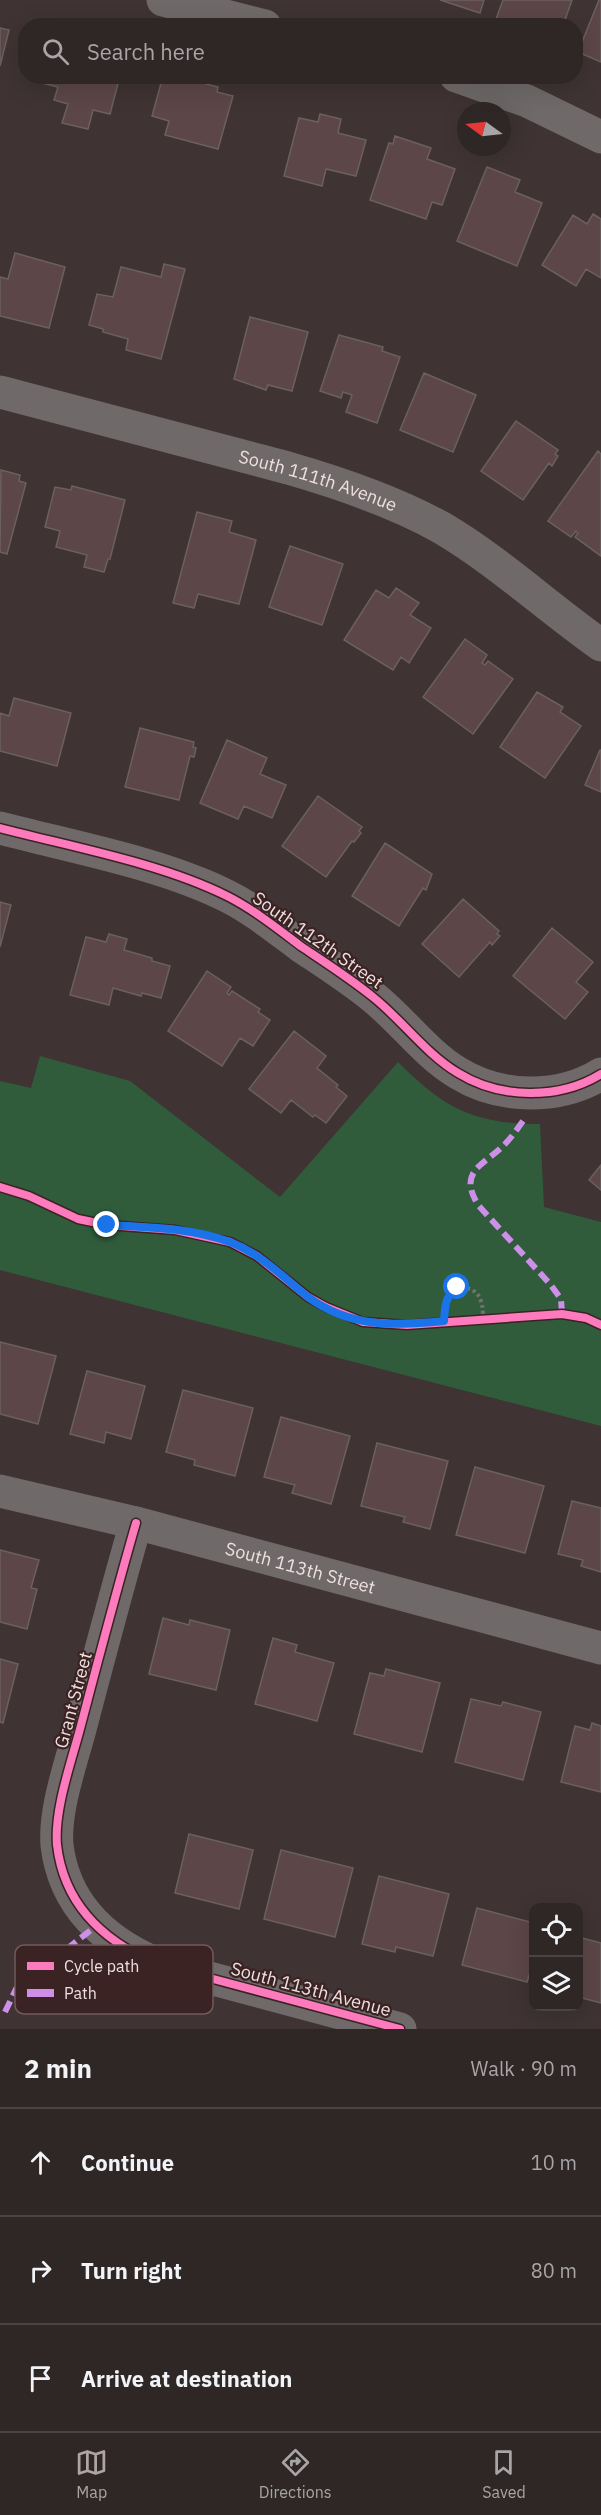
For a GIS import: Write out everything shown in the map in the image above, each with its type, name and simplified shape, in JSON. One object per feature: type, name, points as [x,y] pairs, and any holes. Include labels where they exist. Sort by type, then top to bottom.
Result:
[{"type":"street","points":[[164,0],[234,18]]},
{"type":"street","points":[[479,84],[527,101],[601,137]]},
{"type":"street","name":"South 111th Avenue","points":[[0,392],[288,468],[401,508],[462,541],[601,645]]},
{"type":"street","name":"South 112th Street","points":[[0,828],[172,874],[201,883],[229,897],[373,996],[457,1072],[472,1080],[505,1090],[535,1093],[564,1090],[601,1074]]},
{"type":"street","name":"South 113th Street","points":[[0,1491],[136,1523],[601,1648]]},
{"type":"street","name":"Grant Street","points":[[69,1885],[61,1866],[57,1843],[64,1792],[136,1523]]},
{"type":"street","name":"South 113th Avenue","points":[[69,1885],[82,1908],[99,1929],[121,1945]]},
{"type":"street","name":"South 113th Avenue","points":[[213,1979],[400,2029]]},
{"type":"path","points":[[444,1321],[445,1303],[449,1294],[457,1287],[469,1287],[478,1294],[483,1305],[483,1318]]},
{"type":"path","points":[[474,1319],[495,1318]]},
{"type":"path","points":[[435,1322],[454,1321]]},
{"type":"green space","points":[[40,1056],[130,1081],[280,1197],[398,1062],[430,1091],[461,1110],[496,1121],[540,1124],[544,1207],[601,1222],[601,1426],[0,1270],[0,1081],[31,1088]]},
{"type":"building","points":[[440,0],[484,0],[480,13]]},
{"type":"building","points":[[503,0],[572,0],[566,18],[496,18]]},
{"type":"building","points":[[599,0],[601,0],[601,62],[583,54],[583,40]]},
{"type":"building","points":[[0,28],[9,30],[0,66]]},
{"type":"building","points":[[46,84],[118,84],[110,114],[93,110],[88,129],[62,123],[68,104],[54,100],[58,87]]},
{"type":"building","points":[[161,84],[207,84],[218,87],[217,92],[233,96],[218,149],[165,135],[169,121],[152,116]]},
{"type":"building","points":[[320,114],[341,119],[338,133],[366,140],[356,176],[326,169],[322,186],[284,176],[299,118],[318,122]]},
{"type":"building","points":[[395,136],[431,148],[427,159],[455,169],[442,205],[432,202],[426,219],[370,200],[389,143],[393,144]]},
{"type":"building","points":[[487,167],[520,180],[515,192],[542,203],[517,266],[457,241]]},
{"type":"building","points":[[593,214],[601,219],[601,278],[586,269],[576,286],[542,265],[573,215],[587,224]]},
{"type":"building","points":[[15,253],[65,267],[49,328],[0,316],[0,277],[8,279]]},
{"type":"building","points":[[164,264],[185,269],[161,359],[126,350],[128,339],[103,332],[103,329],[89,325],[97,294],[113,297],[121,267],[161,277]]},
{"type":"building","points":[[250,317],[308,332],[292,391],[268,385],[266,390],[234,379]]},
{"type":"building","points":[[339,335],[383,347],[382,351],[400,357],[377,423],[346,412],[352,395],[343,392],[341,398],[320,391]]},
{"type":"building","points":[[424,373],[476,395],[453,452],[400,430]]},
{"type":"building","points":[[516,421],[558,450],[555,454],[558,456],[552,466],[549,463],[523,500],[481,471]]},
{"type":"building","points":[[598,451],[601,454],[601,556],[575,537],[578,533],[576,531],[571,537],[548,521]]},
{"type":"building","points":[[1,470],[20,475],[19,481],[26,483],[7,554],[0,552]]},
{"type":"building","points":[[72,486],[125,500],[110,559],[108,559],[104,572],[84,567],[87,555],[56,547],[60,531],[45,527],[55,487],[71,490]]},
{"type":"building","points":[[197,512],[232,521],[229,532],[256,540],[239,604],[198,594],[194,608],[173,603]]},
{"type":"building","points":[[290,546],[343,564],[322,625],[269,607]]},
{"type":"building","points":[[396,588],[419,603],[410,615],[431,628],[409,663],[401,657],[393,670],[344,640],[376,590],[389,598]]},
{"type":"building","points":[[465,639],[487,655],[482,663],[485,665],[488,661],[513,679],[473,734],[423,697]]},
{"type":"building","points":[[537,692],[563,707],[560,712],[581,726],[545,778],[500,747]]},
{"type":"building","points":[[14,698],[71,713],[57,766],[0,751],[0,713],[9,716]]},
{"type":"building","points":[[140,728],[194,742],[193,747],[196,748],[194,757],[190,756],[179,800],[125,787]]},
{"type":"building","points":[[227,740],[267,758],[260,774],[286,785],[272,818],[244,806],[238,819],[200,803]]},
{"type":"building","points":[[601,750],[601,792],[585,785]]},
{"type":"building","points":[[318,796],[362,827],[359,831],[361,833],[354,842],[352,841],[326,877],[282,846]]},
{"type":"building","points":[[385,843],[432,874],[426,890],[423,888],[399,926],[352,896]]},
{"type":"building","points":[[463,899],[499,931],[497,934],[500,936],[492,945],[490,942],[459,977],[422,944]]},
{"type":"building","points":[[0,902],[11,905],[0,947]]},
{"type":"building","points":[[552,928],[593,962],[576,982],[588,992],[565,1019],[513,976]]},
{"type":"building","points":[[109,934],[127,939],[124,950],[170,966],[161,998],[142,993],[141,996],[113,988],[109,1005],[70,995],[86,937],[106,942]]},
{"type":"building","points":[[207,971],[231,987],[227,993],[229,995],[232,991],[260,1009],[258,1012],[270,1020],[253,1046],[240,1038],[222,1066],[168,1031]]},
{"type":"building","points":[[294,1031],[326,1056],[317,1068],[338,1085],[336,1087],[347,1096],[326,1123],[315,1115],[313,1117],[291,1100],[281,1113],[249,1089]]},
{"type":"building","points":[[601,1165],[601,1190],[589,1180]]},
{"type":"building","points":[[0,1342],[56,1356],[38,1424],[0,1414]]},
{"type":"building","points":[[87,1371],[145,1386],[131,1439],[106,1432],[104,1443],[70,1434]]},
{"type":"building","points":[[183,1390],[253,1408],[235,1476],[194,1465],[195,1460],[166,1452]]},
{"type":"building","points":[[281,1417],[350,1436],[331,1504],[292,1493],[295,1485],[264,1477]]},
{"type":"building","points":[[377,1443],[448,1461],[430,1529],[403,1522],[405,1517],[361,1506]]},
{"type":"building","points":[[475,1467],[544,1486],[525,1553],[456,1535]]},
{"type":"building","points":[[572,1501],[601,1508],[601,1572],[581,1566],[583,1560],[558,1554]]},
{"type":"building","points":[[0,1550],[39,1560],[31,1588],[37,1589],[27,1629],[0,1622]]},
{"type":"building","points":[[163,1618],[189,1625],[190,1620],[230,1630],[216,1690],[149,1674]]},
{"type":"building","points":[[273,1638],[297,1645],[295,1652],[334,1663],[317,1721],[255,1704]]},
{"type":"building","points":[[0,1659],[18,1664],[3,1723],[0,1722]]},
{"type":"building","points":[[386,1669],[440,1683],[422,1752],[354,1734],[370,1673],[384,1676]]},
{"type":"building","points":[[471,1699],[501,1706],[503,1702],[541,1712],[523,1780],[455,1762]]},
{"type":"building","points":[[592,1723],[601,1726],[601,1792],[561,1782],[575,1726],[590,1730]]},
{"type":"building","points":[[189,1834],[253,1850],[239,1909],[175,1893]]},
{"type":"building","points":[[281,1850],[353,1868],[335,1937],[264,1919]]},
{"type":"building","points":[[379,1876],[449,1894],[433,1956],[396,1947],[395,1952],[362,1944]]},
{"type":"building","points":[[477,1908],[529,1922],[527,1982],[462,1965]]},
{"type":"building","points":[[583,1938],[601,1943],[601,2003],[583,1998]]},
{"type":"marked path","points":[[523,1121],[505,1144],[476,1169],[472,1176],[472,1193],[478,1205],[550,1284],[561,1299],[562,1314]]},
{"type":"marked path","points":[[72,1945],[96,1926]]},
{"type":"marked path","points":[[5,2012],[15,1991]]},
{"type":"cycle path","points":[[0,828],[145,865],[201,884],[237,901],[365,990],[435,1056],[474,1082],[511,1092],[548,1092],[585,1082],[601,1074]]},
{"type":"cycle path","points":[[0,1187],[29,1196],[78,1219],[107,1225],[175,1230],[230,1242],[257,1256],[308,1297],[363,1322],[407,1325],[562,1314],[586,1318],[601,1325]]},
{"type":"cycle path","points":[[120,1945],[90,1919],[68,1886],[61,1866],[57,1831],[68,1771],[136,1523]]},
{"type":"cycle path","points":[[213,1979],[400,2029]]},
{"type":"route","points":[[107,1225],[175,1230],[230,1242],[257,1256],[288,1278],[308,1297],[346,1317],[363,1322],[407,1325],[444,1321],[445,1303],[449,1294],[457,1287]]}]
